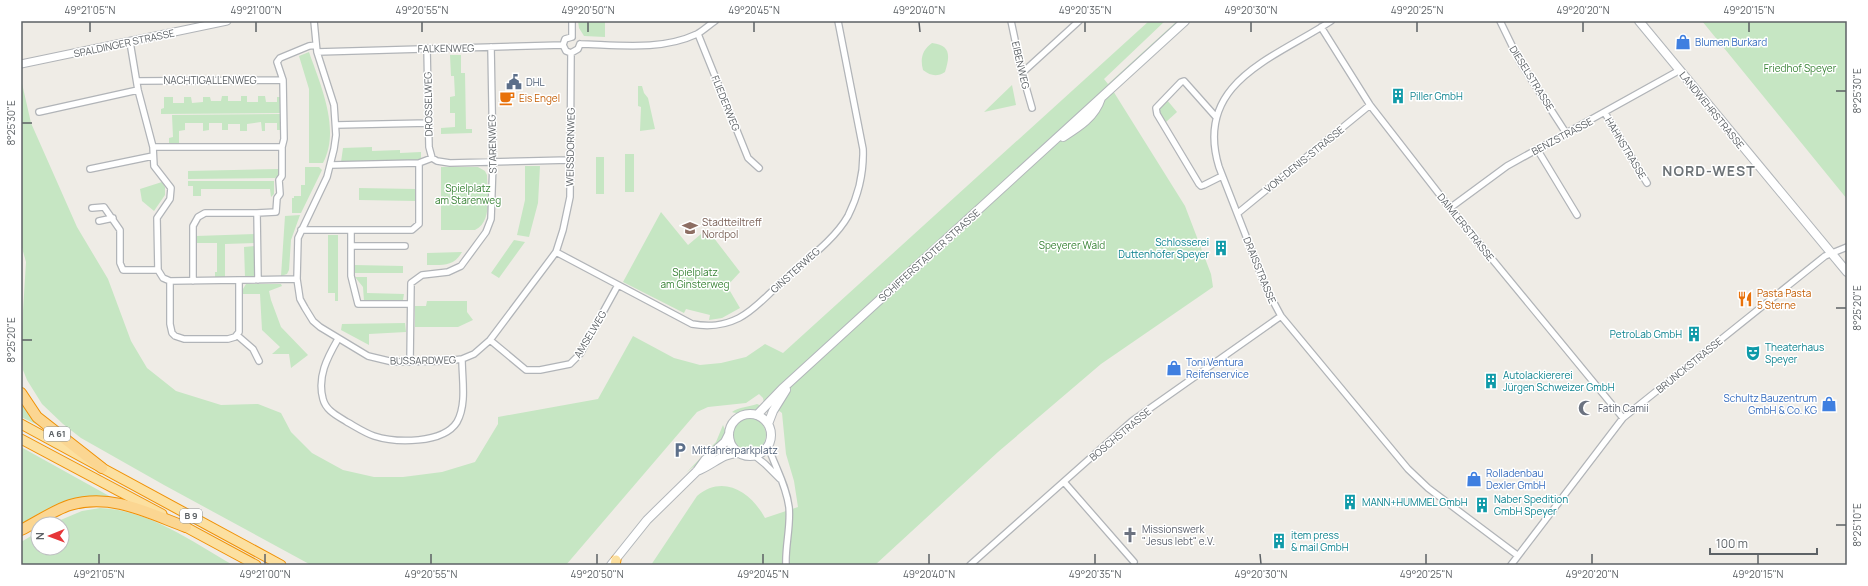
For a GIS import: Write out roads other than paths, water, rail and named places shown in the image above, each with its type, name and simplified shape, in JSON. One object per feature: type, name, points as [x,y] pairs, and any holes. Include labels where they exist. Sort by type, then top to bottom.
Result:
[{"type":"highway","name":"A 61","points":[[21,393],[37,417],[102,468]]},
{"type":"highway","name":"B 9","points":[[21,424],[281,565]]},
{"type":"highway","name":"B 9","points":[[21,439],[256,565]]},
{"type":"highway","name":"B 9","points":[[21,530],[70,505],[100,501],[123,503],[186,527]]},
{"type":"main road","name":"SCHIFFERSTADTER STRASSE","points":[[757,415],[782,389],[1055,140],[1079,116],[1102,97],[1185,21]]},
{"type":"main road","name":"LANDWEHRSTRASSE","points":[[1640,21],[1847,272]]},
{"type":"main road","name":"SCHIFFERSTADTER STRASSE","points":[[768,424],[781,395],[803,370]]},
{"type":"main road","points":[[614,563],[647,520],[697,471],[705,460],[725,442],[731,426],[737,418],[747,414],[757,415],[768,424],[771,434],[768,446],[764,450],[754,455],[730,453],[718,459],[708,467],[697,471]]},
{"type":"main road","points":[[729,434],[732,445],[739,453]]},
{"type":"street","name":"SPALDINGER STRASSE","points":[[21,64],[227,21]]},
{"type":"street","name":"BUSSARDWEG","points":[[314,21],[317,52],[332,98],[336,125],[335,143],[330,165],[322,189],[301,230],[297,245],[297,279],[300,299],[313,321],[338,339],[368,356],[378,359],[393,362],[446,361],[462,359],[474,354],[490,340],[556,252]]},
{"type":"street","points":[[572,21],[572,36]]},
{"type":"street","points":[[580,44],[651,45],[698,34],[714,21]]},
{"type":"street","name":"GINSTERWEG","points":[[556,252],[692,324],[710,326],[729,323],[747,313],[818,249],[842,224],[860,188],[864,164],[863,144],[838,21]]},
{"type":"street","name":"EIBENWEG","points":[[1011,21],[1022,73],[1032,108]]},
{"type":"street","points":[[1022,73],[1079,21]]},
{"type":"street","name":"DRAISSTRASSE","points":[[1331,21],[1258,64],[1239,79],[1223,99],[1216,117],[1214,148],[1222,176],[1238,213],[1267,290],[1281,316],[1408,469],[1428,488],[1517,555]]},
{"type":"street","name":"DIESELSTRASSE","points":[[1500,21],[1520,62],[1566,133]]},
{"type":"street","name":"DAIMLERSTRASSE","points":[[1321,27],[1370,105],[1450,208],[1623,418]]},
{"type":"street","name":"FLIEDERWEG","points":[[698,34],[748,158],[759,168]]},
{"type":"street","points":[[572,36],[578,40],[580,44]]},
{"type":"street","points":[[572,36],[565,39],[563,45],[566,51],[572,53],[578,49],[580,44]]},
{"type":"street","points":[[130,42],[136,81],[153,148],[156,170],[167,181],[171,188],[170,199],[157,218],[158,270],[163,278],[170,281],[297,279]]},
{"type":"street","points":[[193,281],[193,227],[199,216],[204,213],[276,212],[276,198],[280,194],[279,180],[282,176],[282,147],[284,139],[283,80],[278,66],[278,60],[309,46],[316,45]]},
{"type":"street","name":"FALKENWEG","points":[[317,52],[563,45]]},
{"type":"street","name":"STARENWEG","points":[[410,362],[410,287],[414,280],[422,275],[441,274],[456,269],[468,257],[486,232],[493,212],[491,47]]},
{"type":"street","name":"DROSSELWEG","points":[[427,48],[429,147],[432,158]]},
{"type":"street","name":"WEISSDORNWEG","points":[[556,252],[568,212],[570,197],[572,53]]},
{"type":"street","name":"BENZSTRASSE","points":[[1450,208],[1507,166],[1680,70]]},
{"type":"street","name":"NACHTIGALLENWEG","points":[[136,81],[283,80]]},
{"type":"street","points":[[1216,117],[1184,81],[1181,82],[1156,108],[1157,114],[1199,184],[1201,186],[1204,185],[1222,176]]},
{"type":"street","points":[[39,112],[138,90]]},
{"type":"street","name":"VON-DENIS-STRASSE","points":[[1238,213],[1370,105]]},
{"type":"street","name":"HAHNSTRASSE","points":[[1606,112],[1647,183]]},
{"type":"street","points":[[336,125],[428,123]]},
{"type":"street","points":[[153,148],[282,147]]},
{"type":"street","points":[[1537,149],[1577,215]]},
{"type":"street","points":[[90,169],[153,156]]},
{"type":"street","points":[[330,165],[419,164],[432,158],[437,161],[450,163],[570,160]]},
{"type":"street","points":[[301,230],[412,230],[419,224],[419,164]]},
{"type":"street","points":[[92,208],[104,206],[120,230],[120,263],[123,270],[158,270]]},
{"type":"street","points":[[257,213],[258,280]]},
{"type":"street","points":[[99,221],[113,218]]},
{"type":"street","points":[[351,230],[351,276],[358,304],[410,304]]},
{"type":"street","points":[[351,246],[406,246]]},
{"type":"street","name":"BRUNCKSTRASSE","points":[[1510,565],[1623,418],[1825,256],[1847,247]]},
{"type":"street","points":[[238,336],[240,327],[239,280]]},
{"type":"street","points":[[170,281],[170,324],[174,336],[184,339],[228,339],[238,336]]},
{"type":"street","name":"AMSELWEG","points":[[490,340],[526,370],[547,370],[570,364],[580,354],[618,285]]},
{"type":"street","name":"BOSCHSTRASSE","points":[[970,565],[1132,421],[1281,316]]},
{"type":"street","points":[[238,336],[253,349],[259,361]]},
{"type":"street","points":[[338,339],[323,367],[324,400],[334,414],[368,434],[382,437],[407,439],[436,438],[452,428],[460,414],[462,407],[462,359]]},
{"type":"street","points":[[768,446],[783,482],[789,508],[785,551],[786,565]]},
{"type":"street","points":[[754,455],[783,482]]},
{"type":"street","points":[[1064,482],[1134,562]]},
{"type":"place","name":"Blumen Burkard","points":[[1683,42]]},
{"type":"place","name":"DHL","points":[[514,82]]},
{"type":"place","name":"Piller GmbH","points":[[1398,96]]},
{"type":"place","name":"Eis Engel","points":[[507,98]]},
{"type":"place","name":"Stadtteiltreff Nordpol","points":[[690,228]]},
{"type":"place","name":"Schlosserei Duttenhöfer Speyer","points":[[1221,248]]},
{"type":"place","name":"Pasta Pasta 5 Sterne","points":[[1745,299]]},
{"type":"place","name":"PetroLab GmbH","points":[[1694,334]]},
{"type":"place","name":"Theaterhaus Speyer","points":[[1753,353]]},
{"type":"place","name":"Toni Ventura Reifenservice","points":[[1174,368]]},
{"type":"place","name":"Autolackiererei Jürgen Schweizer GmbH","points":[[1491,381]]},
{"type":"place","name":"Schultz Bauzentrum GmbH & Co. KG","points":[[1829,404]]},
{"type":"place","name":"Fatih Camii","points":[[1586,408]]},
{"type":"place","name":"Mitfahrerparkplatz","points":[[680,450]]},
{"type":"place","name":"Rolladenbau Dexler GmbH","points":[[1474,479]]},
{"type":"place","name":"MANN+HUMMEL GmbH","points":[[1350,502]]},
{"type":"place","name":"Naber Spedition GmbH Speyer","points":[[1482,505]]},
{"type":"place","name":"Missionswerk \"Jesus lebt\" e.V.","points":[[1130,535]]},
{"type":"place","name":"item press & mail GmbH","points":[[1279,541]]},
{"type":"district","name":"NORD-WEST","points":[[1709,171]]},
{"type":"park label","name":"Friedhof Speyer","points":[[1800,68]]},
{"type":"park label","name":"Spielplatz am Starenweg","points":[[468,194]]},
{"type":"park label","name":"Speyerer Wald","points":[[1072,245]]},
{"type":"park label","name":"Spielplatz am Ginsterweg","points":[[695,278]]}]
